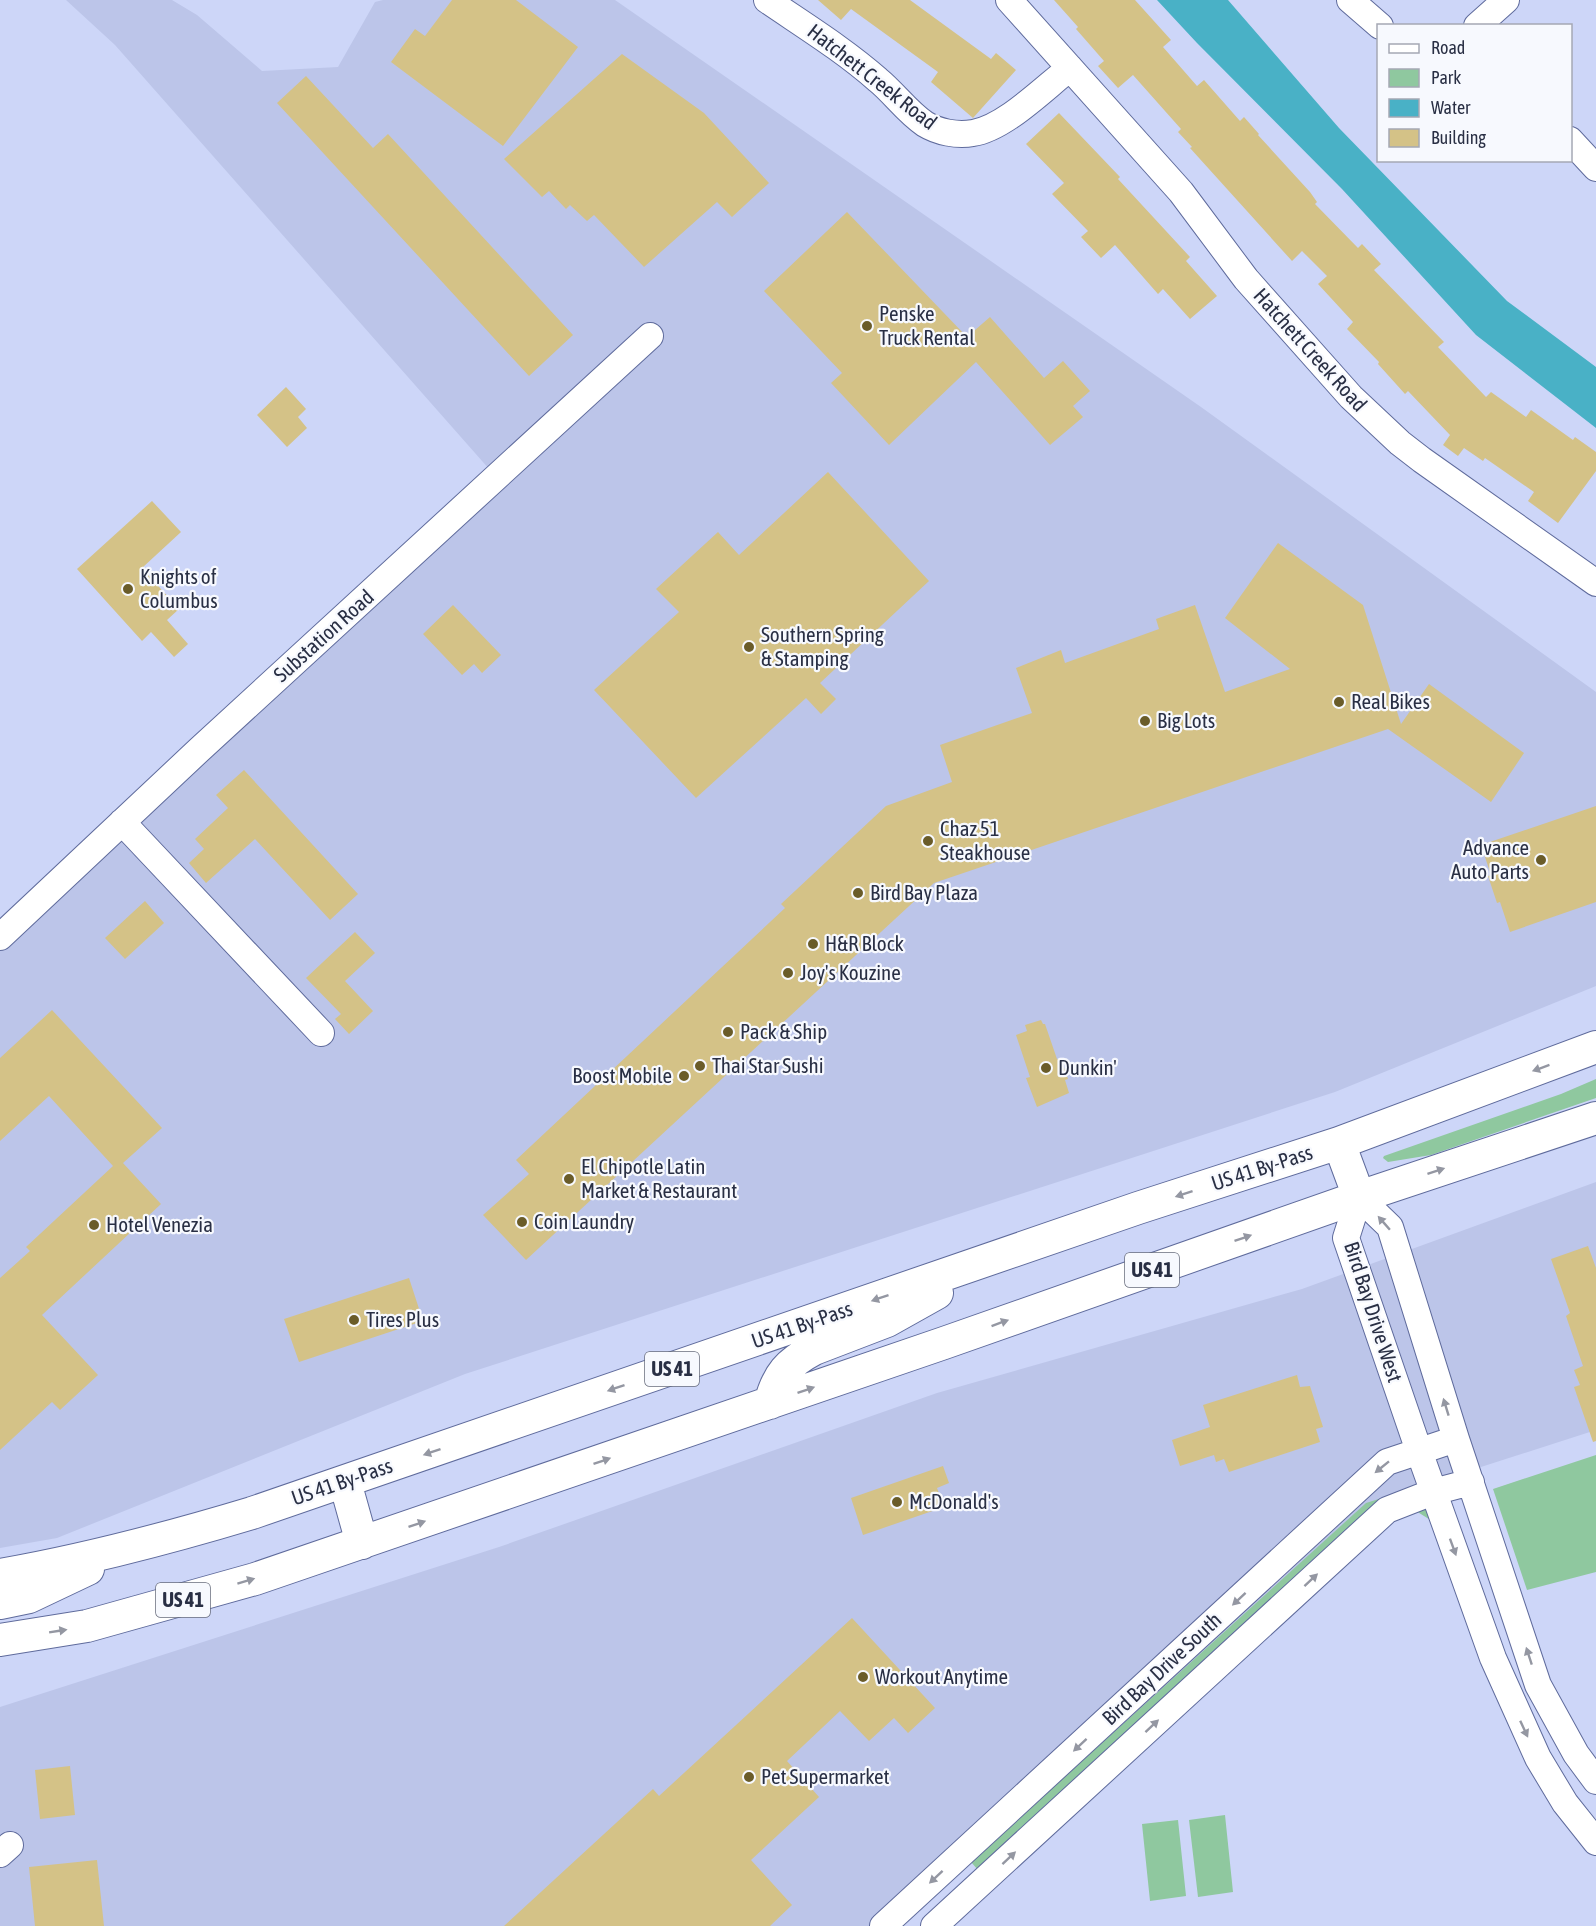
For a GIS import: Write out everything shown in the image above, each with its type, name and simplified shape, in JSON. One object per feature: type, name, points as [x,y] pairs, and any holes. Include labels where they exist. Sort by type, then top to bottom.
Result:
[{"type":"main road","name":"US 41 By-Pass","points":[[0,1575],[57,1565],[141,1545],[252,1513],[1149,1205],[1339,1143],[1596,1047]]},
{"type":"main road","name":"US 41","points":[[0,1640],[87,1626],[255,1579],[770,1403],[1359,1197],[1596,1118]]},
{"type":"main road","points":[[1339,1143],[1359,1197]]},
{"type":"main road","points":[[770,1403],[784,1370],[803,1354],[903,1313],[982,1262]]},
{"type":"main road","points":[[345,1482],[362,1544]]},
{"type":"main road","points":[[0,1603],[29,1597],[141,1545]]},
{"type":"street","name":"Hatchett Creek Road","points":[[767,0],[846,54],[879,80],[926,125],[942,131],[973,134],[994,127],[1070,68]]},
{"type":"street","name":"Hatchett Creek Road","points":[[1009,0],[1189,201],[1246,279],[1358,404],[1422,460],[1596,583]]},
{"type":"street","points":[[1480,24],[1506,0]]},
{"type":"street","points":[[1358,3],[1378,24]]},
{"type":"street","points":[[1572,142],[1596,168]]},
{"type":"street","name":"Substation Road","points":[[0,937],[650,336]]},
{"type":"street","points":[[122,822],[321,1033]]},
{"type":"street","name":"Bird Bay Drive West","points":[[1596,1781],[1576,1754],[1538,1685],[1456,1439],[1390,1227],[1359,1197],[1346,1238],[1493,1658],[1538,1758],[1565,1803],[1596,1842]]},
{"type":"street","name":"Bird Bay Drive South","points":[[883,1926],[1387,1462],[1456,1439]]},
{"type":"street","name":"Bird Bay Drive South","points":[[934,1926],[1387,1510],[1433,1492],[1471,1482]]},
{"type":"shaded area","points":[[66,0],[172,0],[197,15],[262,71],[338,67],[375,2],[383,0],[615,0],[1201,407],[1596,692],[1596,986],[1335,1092],[465,1374],[57,1538],[0,1548],[0,918],[490,470],[115,45]]},
{"type":"shaded area","points":[[1596,1182],[1596,1430],[1366,1504],[900,1926],[0,1926],[0,1707],[499,1547],[937,1393],[1302,1289]]},
{"type":"green space","points":[[1596,1079],[1596,1098],[1431,1155],[1388,1162],[1383,1158],[1561,1094]]},
{"type":"green space","points":[[1596,1455],[1596,1572],[1527,1590],[1493,1489]]},
{"type":"green space","points":[[1442,1479],[1440,1526],[1416,1511],[1384,1521],[992,1886],[971,1862],[1366,1503]]},
{"type":"green space","points":[[1225,1815],[1233,1892],[1198,1897],[1189,1820]]},
{"type":"green space","points":[[1178,1820],[1186,1896],[1150,1901],[1142,1824]]},
{"type":"water","points":[[1157,0],[1228,0],[1339,128],[1507,301],[1596,367],[1596,428],[1476,335],[1342,189]]},
{"type":"building","points":[[452,0],[516,0],[578,47],[503,146],[391,62],[415,29],[425,36]]},
{"type":"building","points":[[818,0],[910,0],[991,59],[996,53],[1016,70],[973,118],[931,82],[938,72],[851,9],[841,20]]},
{"type":"building","points":[[1054,0],[1135,0],[1171,40],[1163,47],[1197,86],[1204,80],[1240,121],[1244,117],[1310,192],[1317,202],[1315,204],[1358,248],[1362,244],[1381,264],[1374,270],[1444,342],[1438,347],[1486,397],[1491,392],[1526,417],[1531,410],[1573,440],[1575,437],[1596,452],[1596,471],[1558,523],[1528,501],[1534,492],[1485,458],[1483,461],[1464,448],[1458,456],[1443,445],[1450,435],[1408,391],[1405,394],[1378,364],[1379,362],[1347,329],[1353,322],[1318,284],[1327,276],[1302,251],[1292,261],[1190,148],[1192,147],[1178,132],[1181,129],[1133,75],[1118,88],[1098,66],[1104,61]]},
{"type":"building","points":[[622,54],[704,113],[769,183],[732,217],[717,202],[644,267],[594,215],[587,221],[570,205],[566,209],[549,191],[542,197],[504,159]]},
{"type":"building","points":[[306,76],[373,148],[388,134],[573,335],[529,376],[277,103]]},
{"type":"building","points":[[1059,113],[1120,177],[1118,179],[1190,257],[1186,261],[1217,296],[1190,319],[1163,289],[1158,294],[1115,245],[1101,258],[1081,237],[1088,231],[1052,194],[1064,183],[1026,144]]},
{"type":"building","name":"Penske Truck Rental","points":[[847,212],[967,337],[990,317],[1044,378],[1063,361],[1090,391],[1073,406],[1083,417],[1050,445],[976,362],[889,445],[831,383],[842,373],[764,291]]},
{"type":"building","points":[[286,387],[306,409],[298,417],[307,428],[287,447],[257,415]]},
{"type":"building","name":"Southern Spring & Stamping","points":[[828,472],[929,581],[820,683],[836,699],[821,714],[806,698],[696,798],[594,690],[679,612],[656,589],[718,532],[739,555]]},
{"type":"building","name":"Knights of Columbus","points":[[152,501],[181,532],[142,568],[179,609],[167,620],[188,644],[174,657],[151,632],[142,641],[77,569]]},
{"type":"building","name":"Bird Bay Plaza","points":[[1278,543],[1363,605],[1401,724],[1429,684],[1524,753],[1491,802],[1388,729],[934,883],[526,1260],[483,1215],[529,1174],[516,1160],[785,908],[781,904],[886,806],[952,782],[940,745],[1032,713],[1016,668],[1061,650],[1065,663],[1159,629],[1156,619],[1195,605],[1225,692],[1290,669],[1225,618]]},
{"type":"building","points":[[453,605],[501,655],[482,673],[474,664],[462,675],[423,634]]},
{"type":"building","points":[[244,770],[358,894],[330,920],[255,839],[206,883],[189,863],[204,849],[195,839],[228,808],[216,795]]},
{"type":"building","name":"Advance Auto Parts","points":[[1596,806],[1596,902],[1510,932],[1488,876],[1491,875],[1481,845]]},
{"type":"building","points":[[145,901],[164,923],[125,959],[105,938]]},
{"type":"building","points":[[355,932],[375,953],[345,981],[373,1011],[349,1034],[335,1019],[341,1014],[306,978]]},
{"type":"building","name":"Hotel Venezia","points":[[52,1010],[162,1128],[123,1163],[161,1204],[42,1315],[98,1375],[60,1410],[52,1402],[0,1450],[0,1278],[30,1251],[26,1247],[113,1166],[49,1096],[0,1141],[0,1058]]},
{"type":"building","name":"Dunkin'","points":[[1041,1020],[1045,1024],[1057,1059],[1061,1059],[1068,1079],[1065,1080],[1069,1093],[1037,1107],[1026,1078],[1030,1077],[1016,1035],[1027,1031],[1025,1025]]},
{"type":"building","points":[[1588,1246],[1596,1268],[1596,1441],[1593,1442],[1574,1387],[1580,1385],[1574,1370],[1583,1366],[1566,1316],[1570,1313],[1551,1259]]},
{"type":"building","name":"Tires Plus","points":[[409,1278],[423,1321],[299,1362],[284,1319]]},
{"type":"building","points":[[1297,1375],[1300,1387],[1310,1386],[1323,1427],[1316,1429],[1320,1442],[1229,1472],[1224,1459],[1216,1462],[1214,1455],[1180,1466],[1172,1440],[1210,1427],[1203,1405]]},
{"type":"building","name":"McDonald's","points":[[943,1466],[949,1483],[937,1488],[944,1507],[863,1535],[851,1498]]},
{"type":"building","points":[[852,1618],[935,1708],[908,1733],[894,1718],[869,1741],[840,1711],[787,1761],[819,1797],[751,1860],[792,1905],[770,1926],[504,1926],[653,1789],[659,1796]]},
{"type":"building","points":[[70,1766],[75,1815],[40,1819],[35,1770]]},
{"type":"building","points":[[97,1860],[104,1926],[35,1926],[29,1867]]},
{"type":"place","name":"Penske Truck Rental","points":[[867,326]]},
{"type":"place","name":"Knights of Columbus","points":[[128,589]]},
{"type":"place","name":"Southern Spring & Stamping","points":[[749,647]]},
{"type":"place","name":"Real Bikes","points":[[1339,702]]},
{"type":"place","name":"Big Lots","points":[[1145,721]]},
{"type":"place","name":"Chaz 51 Steakhouse","points":[[928,841]]},
{"type":"place","name":"Advance Auto Parts","points":[[1541,860]]},
{"type":"place","name":"Bird Bay Plaza","points":[[858,893]]},
{"type":"place","name":"H&R Block","points":[[813,944]]},
{"type":"place","name":"Joy's Kouzine","points":[[788,973]]},
{"type":"place","name":"Pack & Ship","points":[[728,1032]]},
{"type":"place","name":"Thai Star Sushi","points":[[700,1066]]},
{"type":"place","name":"Dunkin'","points":[[1046,1068]]},
{"type":"place","name":"Boost Mobile","points":[[684,1076]]},
{"type":"place","name":"El Chipotle Latin Market & Restaurant","points":[[569,1179]]},
{"type":"place","name":"Coin Laundry","points":[[522,1222]]},
{"type":"place","name":"Hotel Venezia","points":[[94,1225]]},
{"type":"place","name":"Tires Plus","points":[[354,1320]]},
{"type":"place","name":"McDonald's","points":[[897,1502]]},
{"type":"place","name":"Workout Anytime","points":[[863,1677]]},
{"type":"place","name":"Pet Supermarket","points":[[749,1777]]}]
